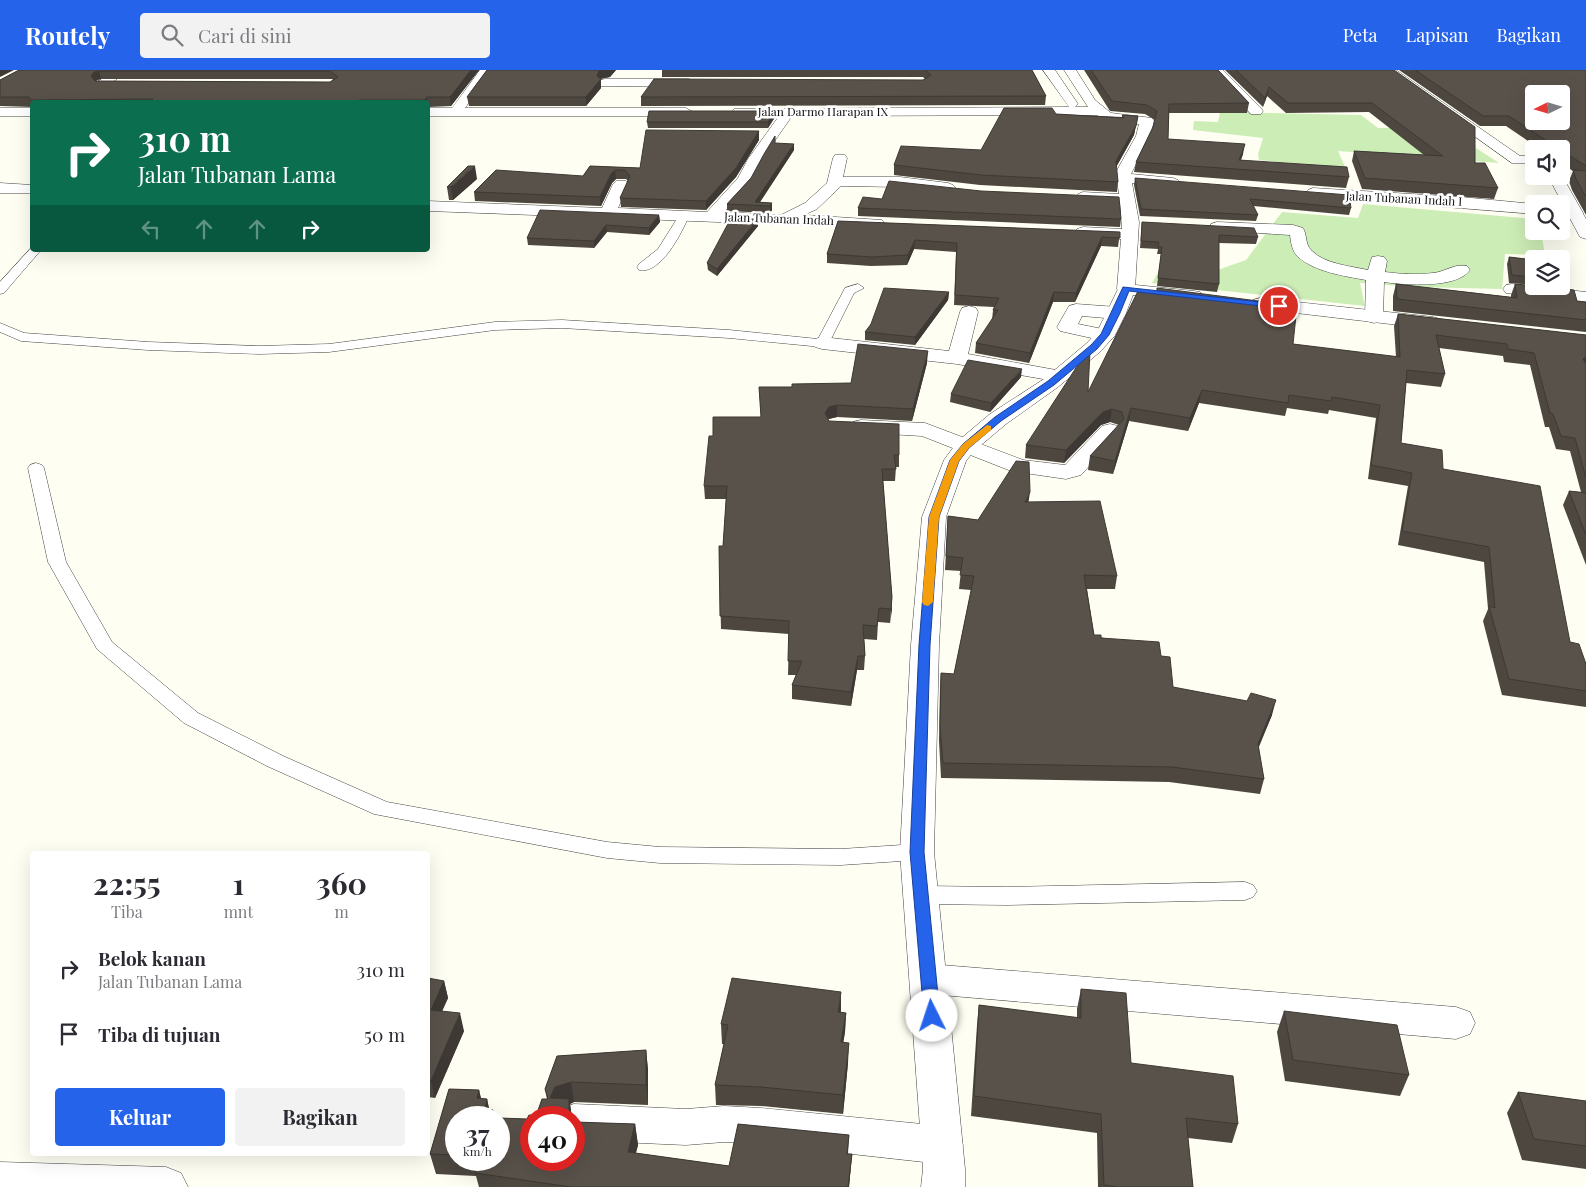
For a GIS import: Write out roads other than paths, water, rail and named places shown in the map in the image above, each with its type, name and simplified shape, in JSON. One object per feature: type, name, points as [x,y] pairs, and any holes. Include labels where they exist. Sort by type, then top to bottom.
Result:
[{"type":"street","points":[[82,96],[124,70]]},
{"type":"street","points":[[456,112],[486,70]]},
{"type":"street","points":[[593,112],[611,70]]},
{"type":"street","points":[[1049,70],[1078,111]]},
{"type":"street","points":[[943,1187],[942,1144],[917,852],[924,645],[934,517],[955,460],[966,446],[998,419],[1060,376],[1116,312],[1130,228],[1124,172],[1143,136],[1147,121],[1106,117],[1090,102],[1070,70]]},
{"type":"street","points":[[1216,70],[1256,111]]},
{"type":"street","points":[[1388,70],[1517,160],[1525,160]]},
{"type":"street","points":[[1410,70],[1467,109],[1448,112]]},
{"type":"street","points":[[605,83],[704,83]]},
{"type":"street","points":[[101,85],[120,85]]},
{"type":"street","points":[[927,99],[931,112]]},
{"type":"street","name":"Jalan Darmo Harapan IX","points":[[730,112],[1098,111]]},
{"type":"street","points":[[0,112],[30,112]]},
{"type":"street","points":[[430,112],[700,112]]},
{"type":"street","points":[[711,217],[745,180],[755,160],[788,112]]},
{"type":"street","points":[[753,134],[772,134]]},
{"type":"street","points":[[1518,144],[1525,149]]},
{"type":"street","points":[[785,219],[812,206],[834,185],[840,158]]},
{"type":"street","points":[[1124,178],[1189,184]]},
{"type":"street","points":[[835,181],[900,182],[961,190]]},
{"type":"street","points":[[608,213],[621,184]]},
{"type":"street","points":[[1560,185],[1586,234]]},
{"type":"street","points":[[0,188],[30,189]]},
{"type":"street","name":"Jalan Tubanan Indah I","points":[[1296,192],[1461,202],[1525,208]]},
{"type":"street","points":[[458,207],[472,195]]},
{"type":"street","points":[[1069,196],[1128,199]]},
{"type":"street","name":"Jalan Tubanan Indah","points":[[430,206],[894,224]]},
{"type":"street","points":[[1071,231],[1130,228],[1150,223]]},
{"type":"street","points":[[1198,226],[1293,230],[1297,232],[1301,249],[1306,255],[1343,270],[1376,269],[1430,279],[1444,277],[1461,270]]},
{"type":"street","points":[[1374,316],[1376,269]]},
{"type":"street","points":[[1512,290],[1586,297]]},
{"type":"street","points":[[1116,312],[1212,298]]},
{"type":"street","points":[[1240,302],[1451,325]]},
{"type":"street","points":[[957,358],[969,312]]},
{"type":"street","points":[[822,343],[957,358],[1060,376]]},
{"type":"street","points":[[837,426],[918,429],[1019,466],[1066,472],[1073,470],[1110,431]]},
{"type":"street","points":[[929,979],[1456,1023]]},
{"type":"street","points":[[585,1122],[686,1127],[724,1124],[761,1126],[942,1144]]},
{"type":"street","points":[[0,1182],[166,1187]]},
{"type":"lane","points":[[643,267],[657,260],[673,237],[684,216]]},
{"type":"lane","points":[[0,290],[33,252]]},
{"type":"lane","points":[[0,327],[21,337],[148,346],[259,350],[330,348],[495,326],[543,325],[663,329],[822,343],[849,291],[858,288]]},
{"type":"lane","points":[[36,468],[57,562],[104,645],[191,718],[275,761],[382,809],[607,850],[660,855],[841,857],[917,852]]},
{"type":"lane","points":[[921,895],[1008,896],[1245,891]]}]
